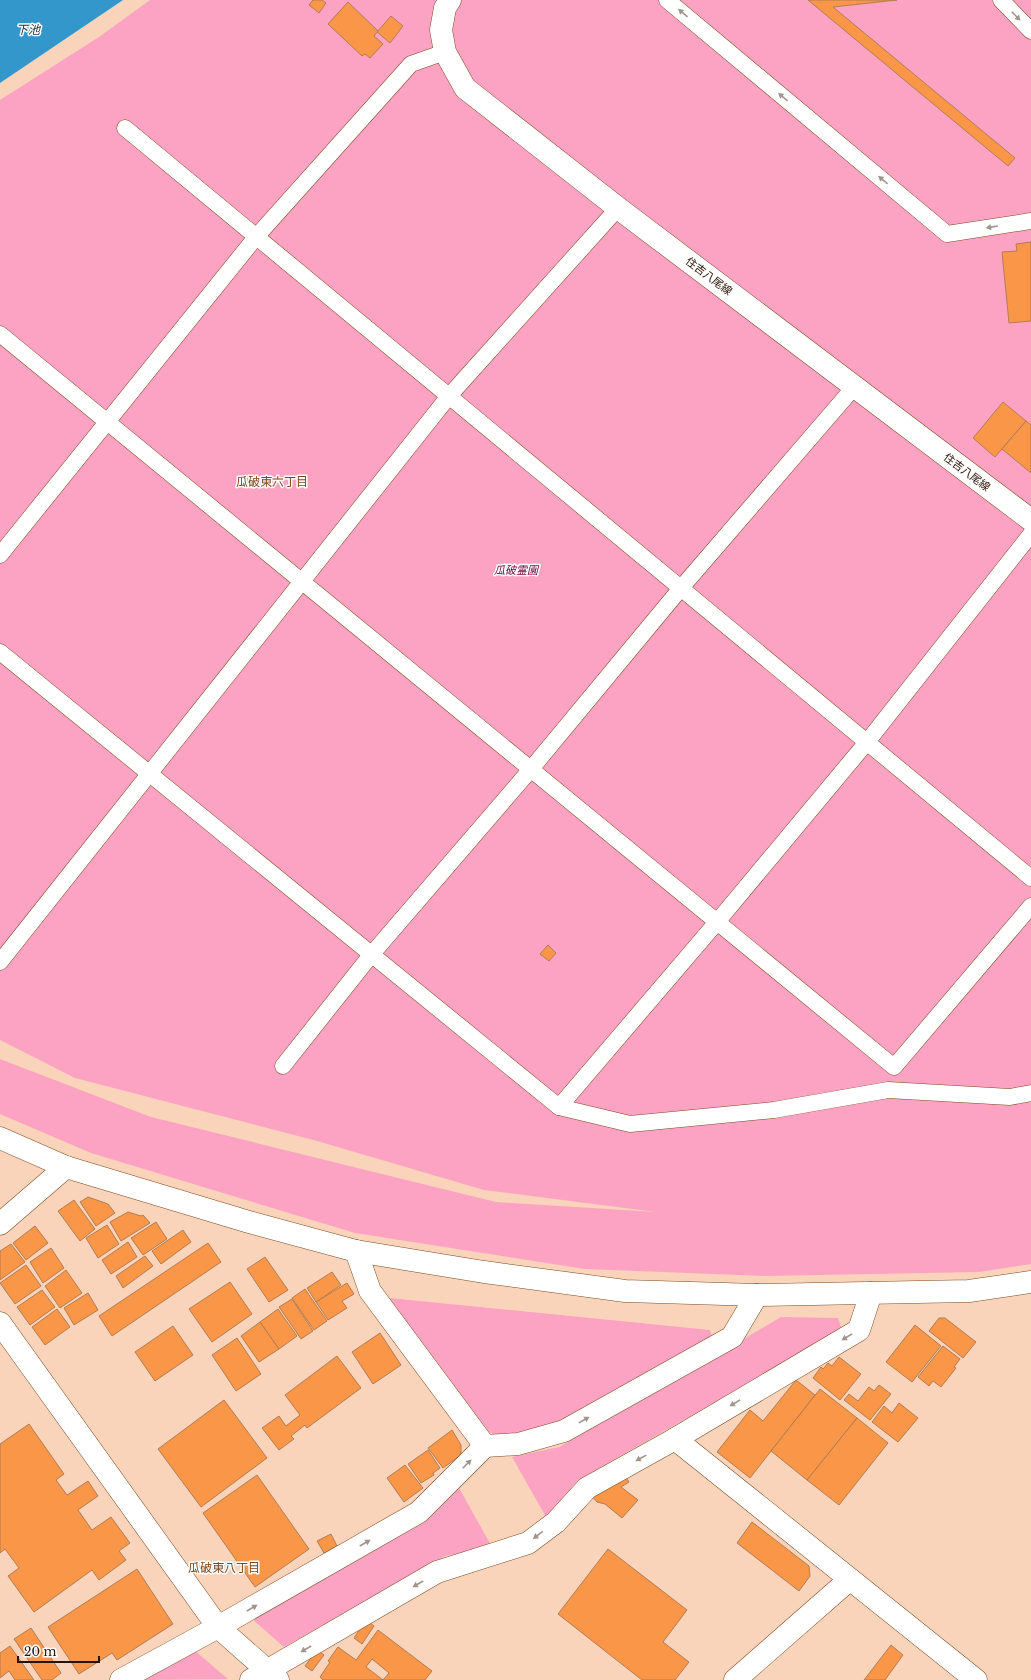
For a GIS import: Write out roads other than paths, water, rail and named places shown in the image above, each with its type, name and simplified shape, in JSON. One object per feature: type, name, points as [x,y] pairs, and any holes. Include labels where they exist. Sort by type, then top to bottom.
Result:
[{"type":"street","name":"住吉八尾線","points":[[450,0],[445,8],[441,30],[445,52],[465,88],[618,208],[1031,520]]},
{"type":"street","points":[[0,1138],[66,1167],[249,1222],[356,1251],[484,1272],[625,1291],[757,1295],[969,1290],[1031,1282]]},
{"type":"street","points":[[0,1224],[66,1167]]},
{"type":"street","points":[[356,1251],[370,1291],[485,1446]]},
{"type":"street","points":[[0,1323],[218,1627],[266,1677],[437,1572],[528,1543],[556,1522],[587,1488],[675,1439],[859,1330],[871,1293]]},
{"type":"street","points":[[121,1680],[218,1627],[419,1512],[485,1446],[518,1444],[564,1431],[732,1337],[757,1295]]},
{"type":"street","points":[[675,1439],[849,1580],[976,1680]]},
{"type":"street","points":[[735,1680],[849,1580]]},
{"type":"lane","points":[[667,0],[947,234],[1031,221]]},
{"type":"lane","points":[[1001,0],[1031,31]]},
{"type":"lane","points":[[0,555],[256,237],[410,64],[445,52]]},
{"type":"lane","points":[[125,128],[1031,878]]},
{"type":"lane","points":[[0,962],[449,396],[618,208]]},
{"type":"lane","points":[[0,334],[894,1067],[1031,906]]},
{"type":"lane","points":[[283,1066],[371,955],[531,769],[681,588],[855,386]]},
{"type":"lane","points":[[559,1107],[718,922],[867,742],[1031,534]]},
{"type":"lane","points":[[0,652],[559,1107],[630,1124],[774,1110],[888,1090],[1010,1097],[1031,1093]]},
{"type":"water","name":"下池","points":[[0,0],[123,0],[0,83]]},
{"type":"district","name":"瓜破東六丁目","points":[[272,481]]},
{"type":"district","name":"瓜破東八丁目","points":[[224,1567]]},
{"type":"park label","name":"瓜破霊園","points":[[516,570]]}]
